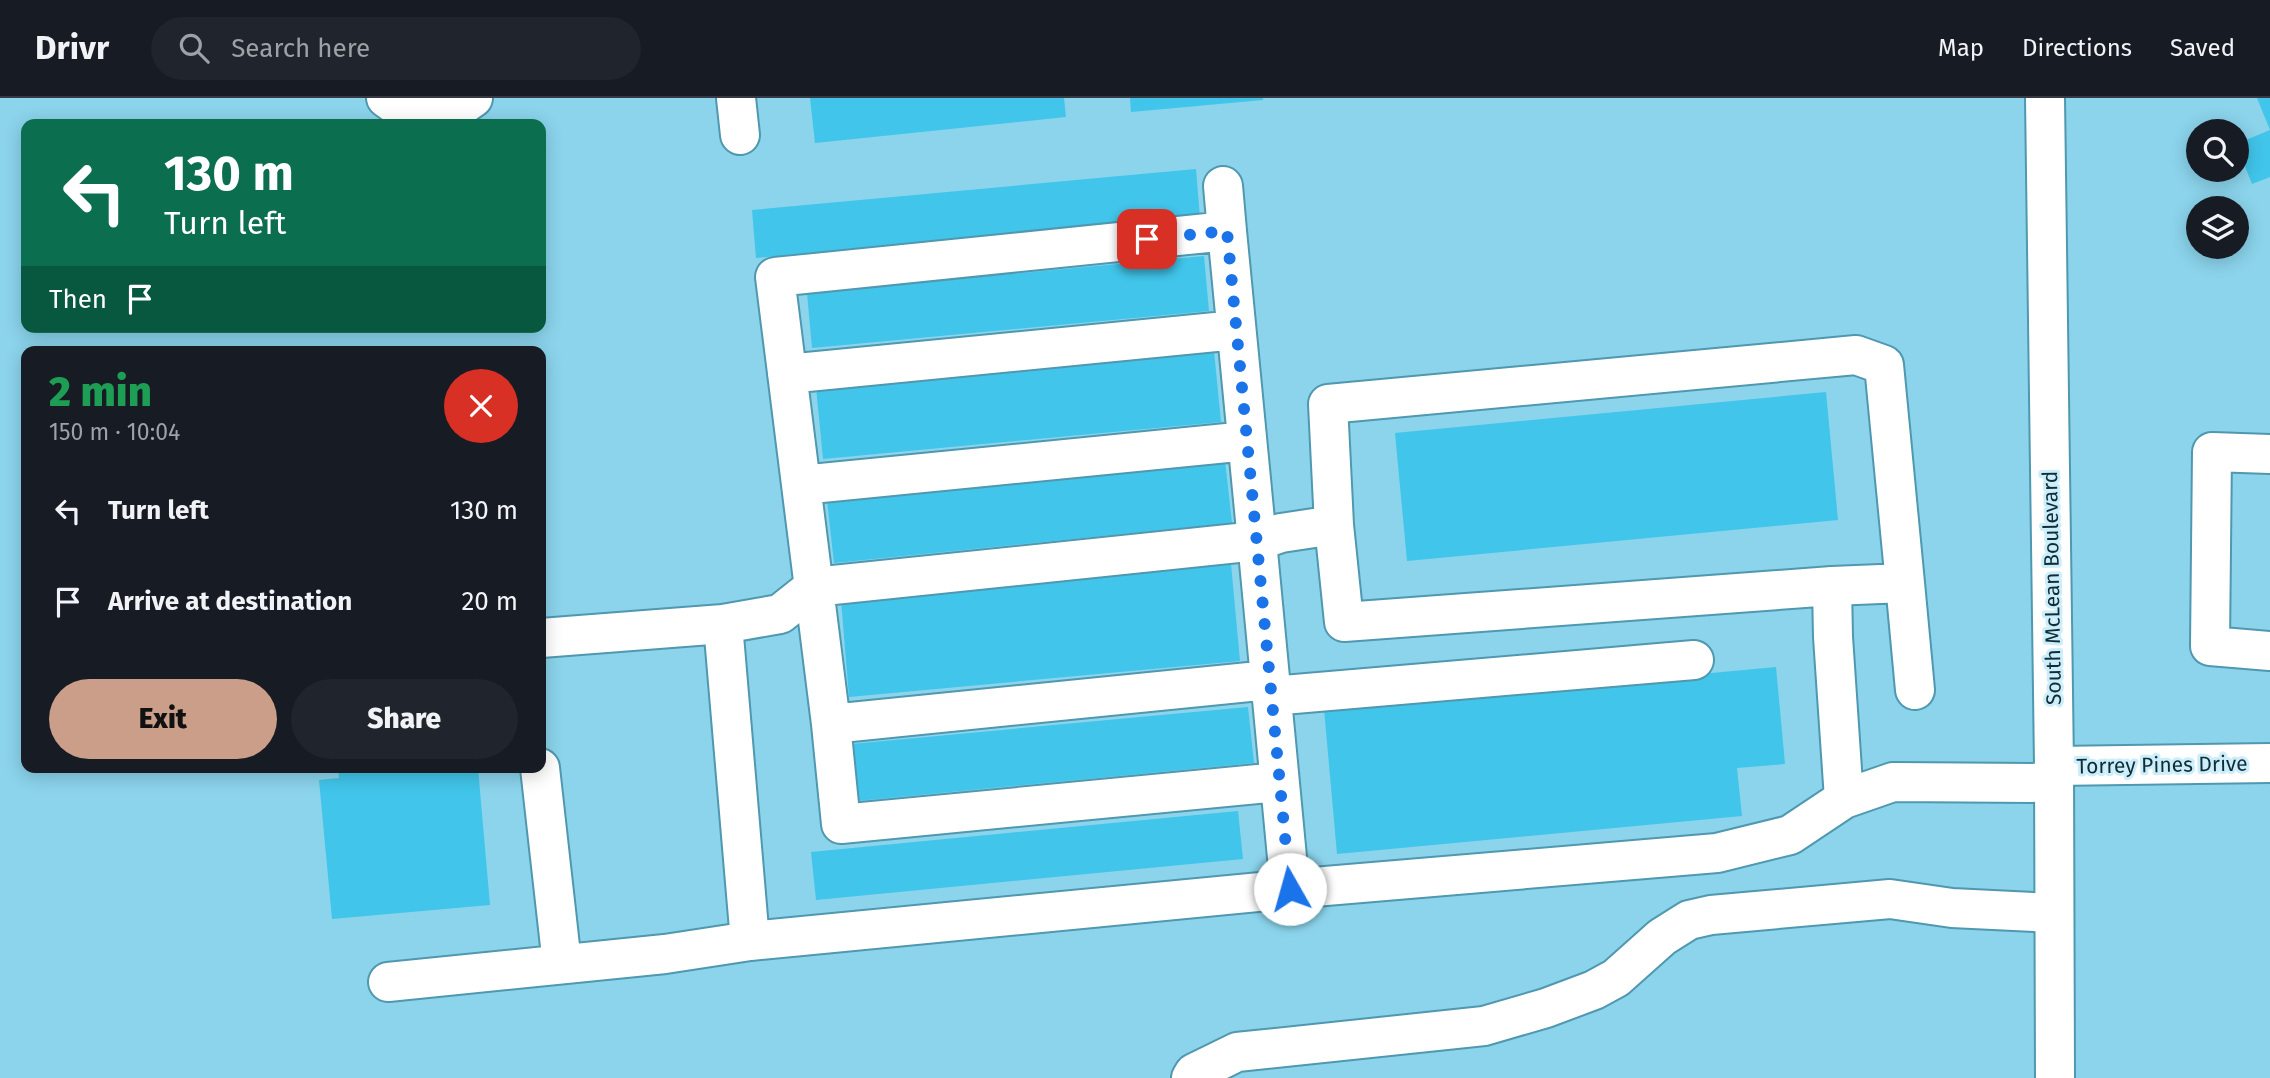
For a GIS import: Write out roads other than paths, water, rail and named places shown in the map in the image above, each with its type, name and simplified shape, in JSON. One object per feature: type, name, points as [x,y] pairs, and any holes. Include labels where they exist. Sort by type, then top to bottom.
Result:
[{"type":"main road","points":[[386,98],[400,108],[447,116],[473,98]]},
{"type":"main road","points":[[736,98],[740,135]]},
{"type":"main road","name":"South McLean Boulevard","points":[[2045,98],[2055,1078]]},
{"type":"main road","points":[[1223,186],[1290,889]]},
{"type":"main road","points":[[1227,231],[775,277],[841,824],[1278,782]]},
{"type":"main road","points":[[788,374],[1236,330]]},
{"type":"main road","points":[[1905,583],[1344,622],[1334,525],[1328,404],[1856,355],[1884,365],[1905,583],[1915,690]]},
{"type":"main road","points":[[801,485],[1247,441]]},
{"type":"main road","points":[[2270,454],[2212,452],[2210,646],[2270,651]]},
{"type":"main road","points":[[546,638],[723,624],[780,614],[814,587],[1257,541],[1281,533],[1334,525]]},
{"type":"main road","points":[[1832,586],[1844,799]]},
{"type":"main road","points":[[723,624],[750,941]]},
{"type":"main road","points":[[831,724],[1270,688],[1694,660]]},
{"type":"main road","name":"Torrey Pines Drive","points":[[388,982],[666,954],[750,941],[1290,889],[1717,853],[1790,835],[1844,799],[1893,782],[2270,763]]},
{"type":"main road","points":[[541,773],[562,964]]},
{"type":"main road","points":[[1191,1078],[1194,1073],[1237,1052],[1484,1027],[1546,1008],[1594,990],[1616,978],[1662,937],[1689,920],[1890,899],[1952,908],[2054,913]]}]
